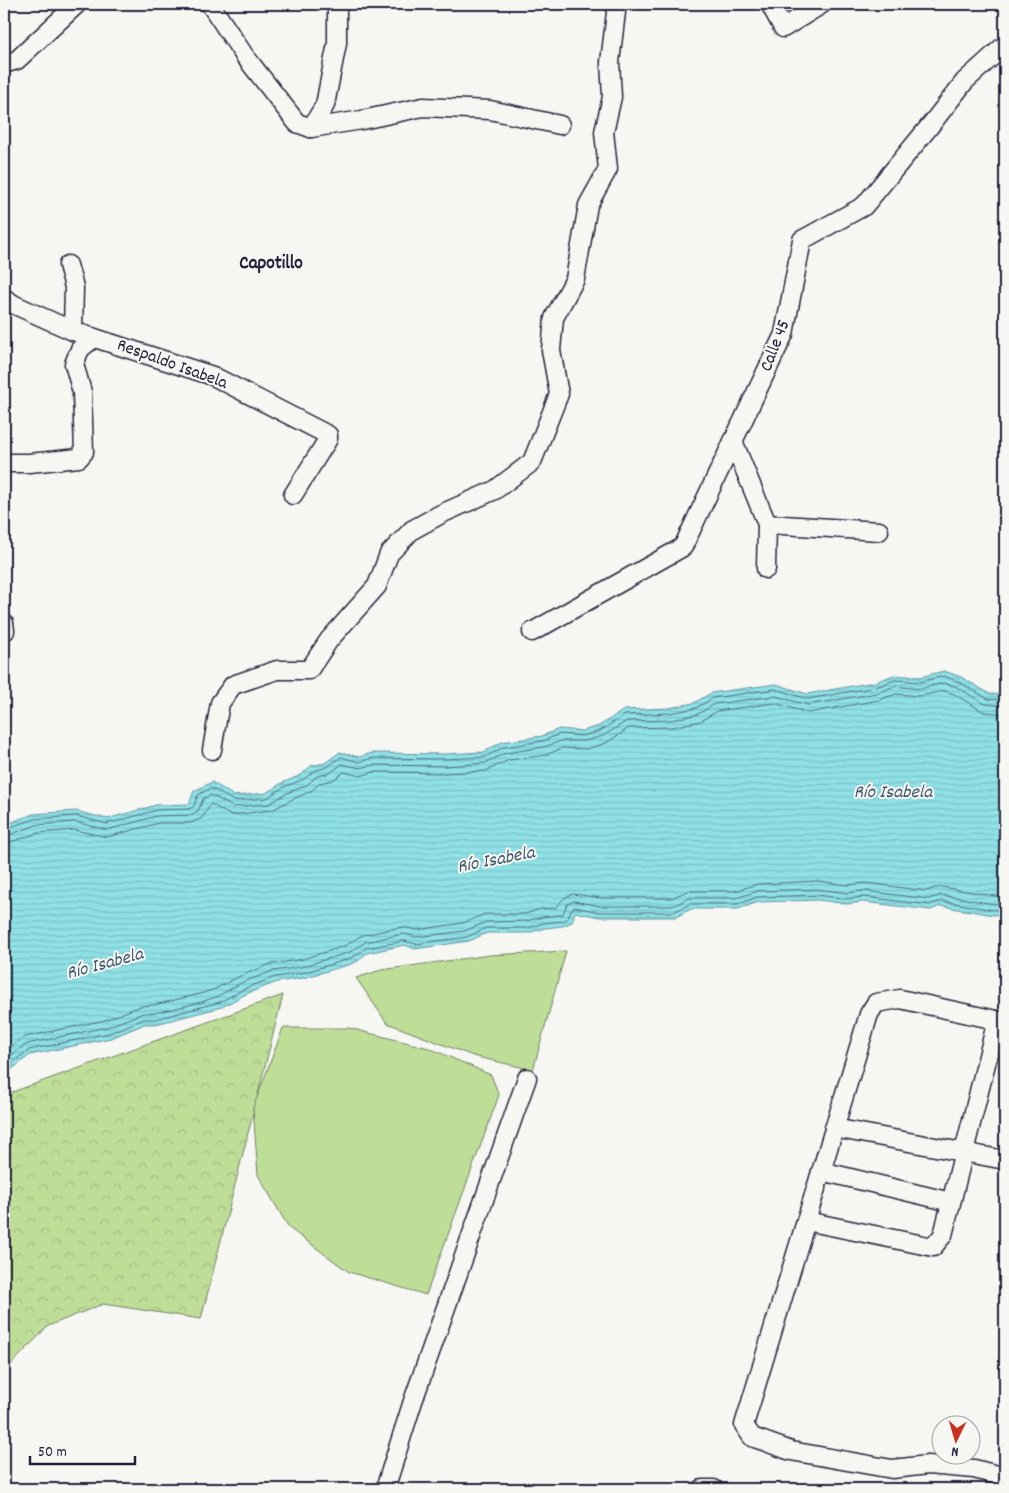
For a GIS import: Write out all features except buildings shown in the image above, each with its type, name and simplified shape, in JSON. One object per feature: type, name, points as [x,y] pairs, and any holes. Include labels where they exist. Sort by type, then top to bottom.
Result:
[{"type":"street","points":[[4,64],[17,60],[77,4]]},
{"type":"street","points":[[210,4],[244,55],[297,123],[311,128],[362,120],[423,107],[490,110],[560,125]]},
{"type":"street","points":[[311,128],[325,105],[337,43],[337,4]]},
{"type":"street","points":[[212,750],[220,704],[233,685],[277,670],[309,670],[329,640],[377,586],[389,554],[412,530],[495,490],[532,462],[558,394],[551,350],[554,318],[575,279],[588,205],[608,170],[604,132],[612,97],[610,62],[616,4]]},
{"type":"street","points":[[770,4],[783,28],[822,4]]},
{"type":"street","name":"Calle 45","points":[[532,632],[683,547],[784,334],[802,240],[864,206],[965,81],[1005,45]]},
{"type":"street","points":[[68,265],[74,286],[73,331]]},
{"type":"street","name":"Respaldo Isabela","points":[[4,298],[15,305],[73,331],[212,376],[328,435],[328,439],[293,494]]},
{"type":"street","points":[[4,463],[29,463],[80,458],[84,452],[82,392],[74,364],[80,349],[94,338]]},
{"type":"street","points":[[733,441],[767,524],[766,569]]},
{"type":"street","points":[[767,524],[879,531]]},
{"type":"street","points":[[806,1221],[933,1246],[942,1235],[952,1202],[962,1152],[1001,1021],[900,999],[876,1003],[869,1014],[834,1128],[744,1425],[752,1438],[792,1451],[892,1469],[928,1465],[974,1469],[1005,1477]]},
{"type":"street","points":[[386,1489],[413,1401],[527,1078]]},
{"type":"street","points":[[834,1128],[1005,1160]]},
{"type":"street","points":[[821,1172],[952,1202]]},
{"type":"street","points":[[702,1489],[714,1489]]},
{"type":"green space","points":[[566,951],[533,1070],[473,1056],[387,1023],[356,978],[381,970],[490,955]]},
{"type":"green space","points":[[283,995],[201,1319],[103,1304],[48,1326],[4,1372],[4,1095]]},
{"type":"green space","points":[[283,1028],[349,1028],[429,1048],[491,1075],[499,1095],[426,1295],[349,1272],[289,1228],[258,1175],[253,1108]]},
{"type":"water","name":"Río Isabela","points":[[944,671],[961,677],[990,694],[1005,695],[1005,914],[994,915],[940,906],[931,910],[863,902],[847,904],[818,900],[759,902],[738,909],[691,909],[676,917],[599,917],[575,912],[572,922],[563,926],[545,928],[528,933],[487,933],[469,941],[415,949],[405,945],[367,953],[358,961],[348,965],[303,978],[277,982],[246,994],[222,1007],[156,1024],[145,1024],[111,1038],[30,1055],[12,1069],[4,1070],[4,825],[33,814],[76,811],[107,819],[156,805],[189,804],[194,791],[212,782],[234,796],[266,793],[282,783],[301,775],[311,766],[325,763],[340,752],[359,757],[372,753],[445,754],[484,752],[502,742],[542,736],[559,729],[582,731],[599,726],[624,710],[669,708],[694,703],[711,693],[776,684],[807,694],[875,682],[894,675],[920,677]]},
{"type":"district","name":"Capotillo","points":[[271,264]]}]
